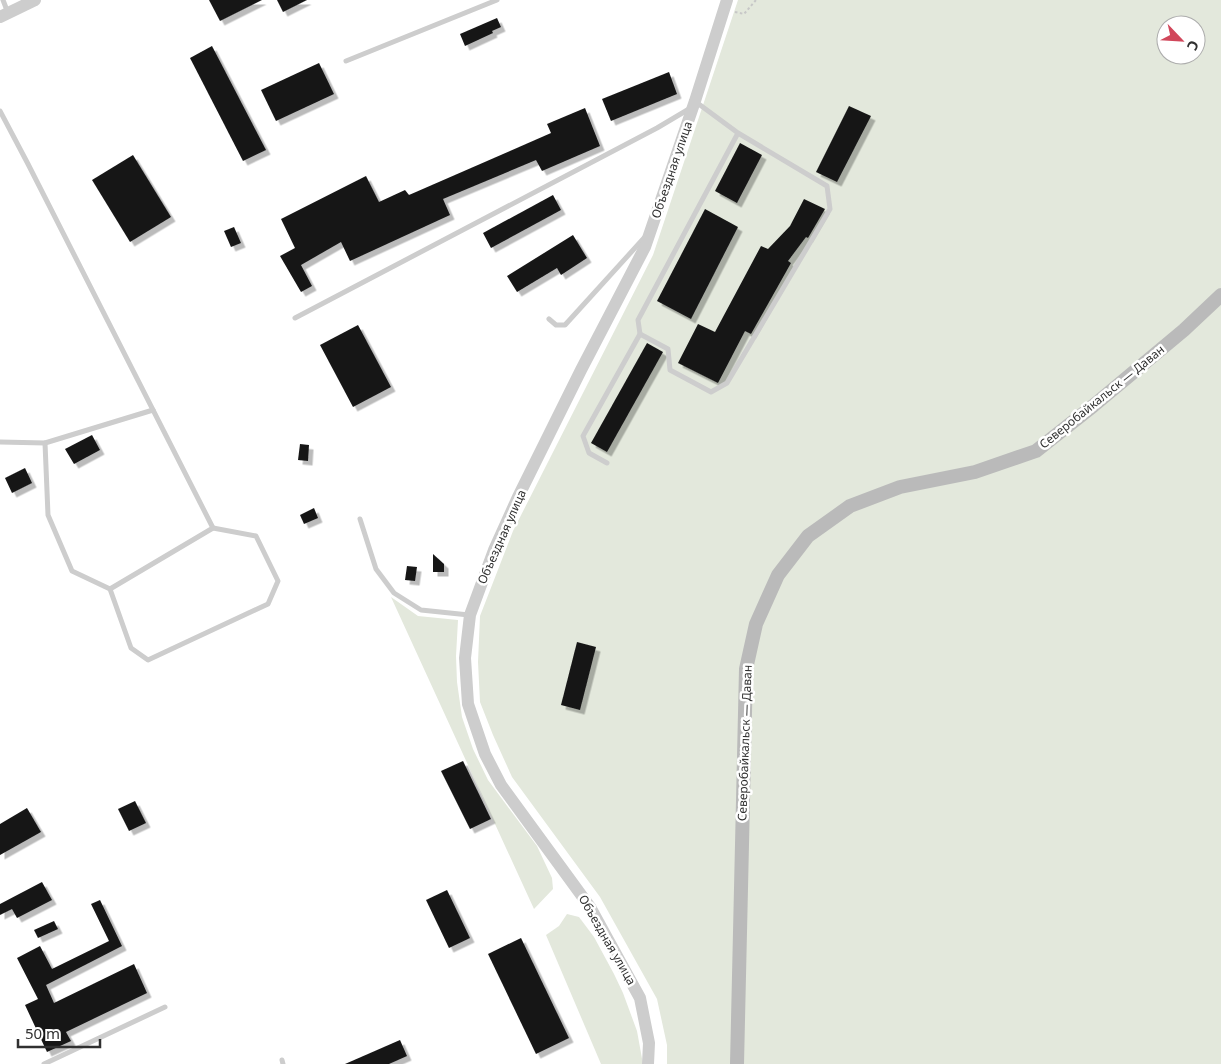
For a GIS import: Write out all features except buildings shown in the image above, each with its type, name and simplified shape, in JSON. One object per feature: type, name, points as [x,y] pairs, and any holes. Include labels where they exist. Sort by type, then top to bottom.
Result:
[{"type":"main road","name":"Северобайкальск — Даван","points":[[737,1064],[746,669],[756,624],[778,575],[808,536],[850,506],[900,487],[975,472],[1036,451],[1184,330],[1221,296]]},
{"type":"street","points":[[4,15],[35,0]]},
{"type":"street","name":"Объездная улица","points":[[648,1064],[649,1043],[640,998],[590,907],[501,785],[485,754],[468,704],[465,658],[470,615],[494,550],[581,370],[645,247],[726,5]]},
{"type":"lane","points":[[3,0],[4,15]]},
{"type":"lane","points":[[346,61],[496,0]]},
{"type":"lane","points":[[295,318],[657,128],[694,104],[738,133],[827,186],[830,209],[728,383],[711,392],[670,370],[668,349],[640,334]]},
{"type":"lane","points":[[0,111],[213,528]]},
{"type":"lane","points":[[607,463],[589,453],[583,436],[640,334],[638,320],[738,133]]},
{"type":"lane","points":[[549,319],[556,325],[565,325],[651,230]]},
{"type":"lane","points":[[0,442],[45,443],[153,410]]},
{"type":"lane","points":[[45,443],[48,514],[72,571],[110,589],[131,648],[148,660],[268,604],[278,580],[256,536],[213,528],[110,589]]},
{"type":"lane","points":[[360,519],[376,570],[394,594],[421,610],[470,615]]},
{"type":"lane","points":[[44,1064],[165,1007]]},
{"type":"path","points":[[726,5],[744,14],[756,0]]},
{"type":"shaded area","points":[[738,0],[1221,0],[1221,1064],[667,1064],[667,1045],[657,999],[600,897],[512,777],[480,702],[478,662],[480,616],[513,531],[653,255]]},
{"type":"shaded area","points":[[391,597],[418,616],[458,620],[457,682],[462,717],[473,749],[488,780],[537,846],[552,878],[553,889],[534,909]]},
{"type":"shaded area","points":[[567,914],[579,917],[594,937],[614,974],[637,1031],[643,1064],[601,1064],[546,935],[559,926]]}]
